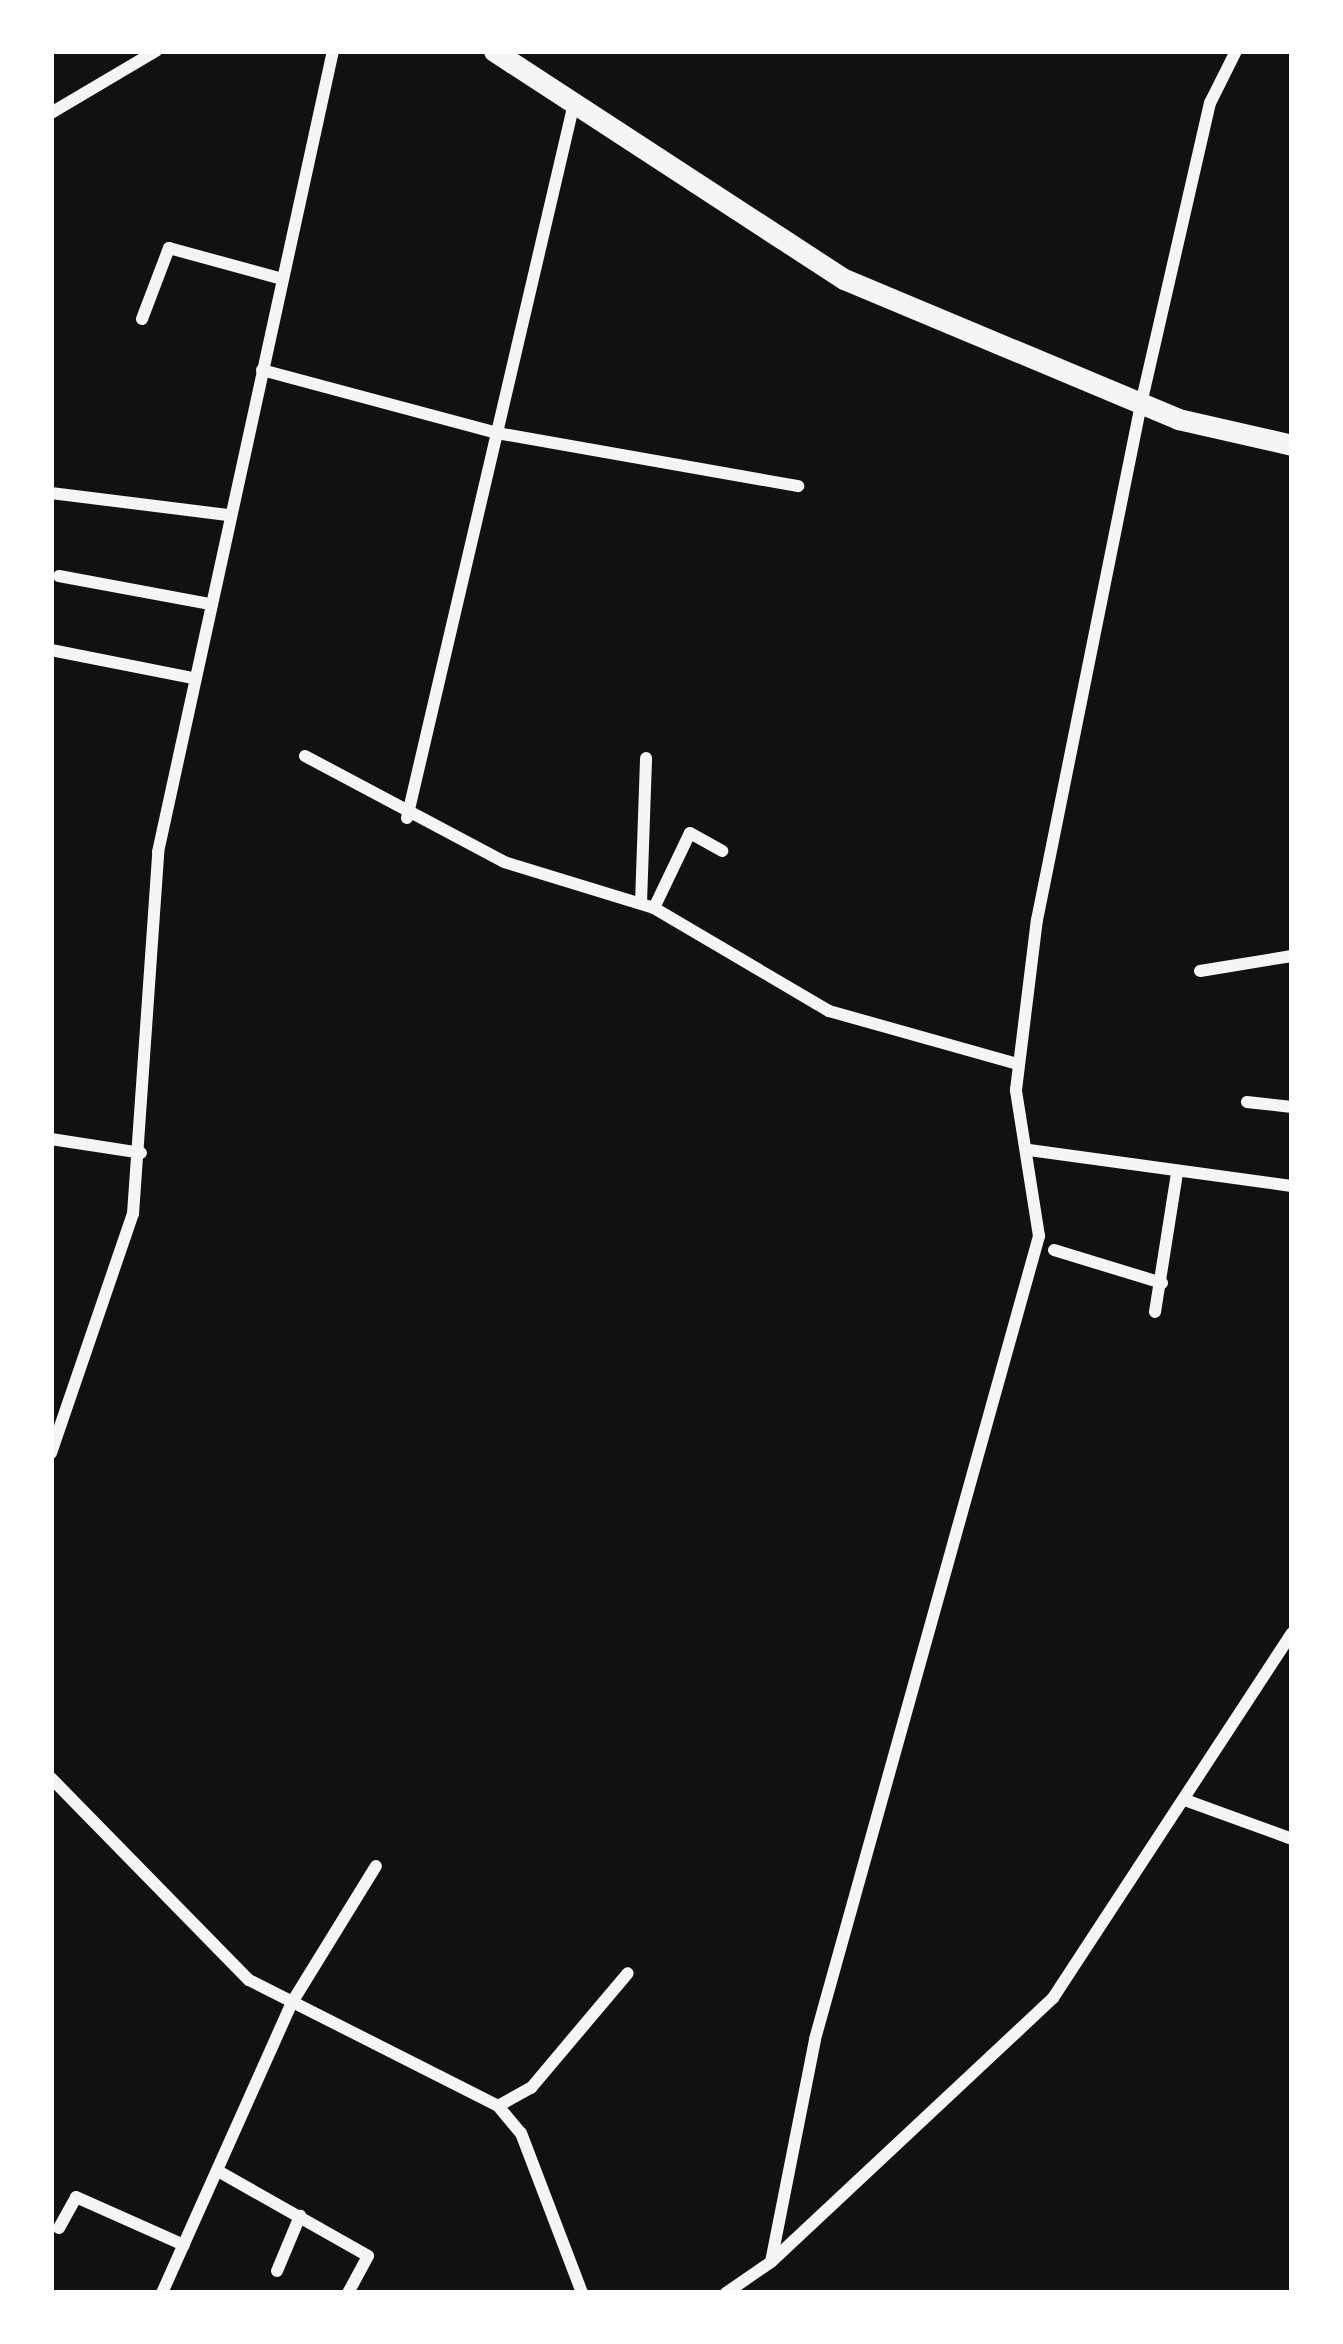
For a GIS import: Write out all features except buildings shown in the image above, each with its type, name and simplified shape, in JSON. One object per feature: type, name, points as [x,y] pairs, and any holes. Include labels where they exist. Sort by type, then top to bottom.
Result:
[{"type":"main road","points":[[494,51],[844,279],[1141,404],[1292,445]]},
{"type":"street","points":[[51,113],[156,51]]},
{"type":"street","points":[[51,1453],[108,1301],[141,1153],[158,852],[333,51]]},
{"type":"street","points":[[771,2262],[815,2039],[1040,1236],[1018,1064],[1141,404],[1210,104],[1236,51]]},
{"type":"street","points":[[407,818],[574,103]]},
{"type":"street","points":[[142,319],[169,248],[282,279]]},
{"type":"street","points":[[262,370],[496,433],[798,486]]},
{"type":"street","points":[[51,493],[228,515]]},
{"type":"street","points":[[59,576],[210,604]]},
{"type":"street","points":[[51,650],[193,678]]},
{"type":"street","points":[[305,756],[407,818],[504,862],[647,906],[829,1011],[1018,1064]]},
{"type":"street","points":[[646,758],[647,906]]},
{"type":"street","points":[[647,906],[690,833],[722,851]]},
{"type":"street","points":[[1200,971],[1292,956]]},
{"type":"street","points":[[1247,1102],[1292,1107]]},
{"type":"street","points":[[51,1139],[141,1153]]},
{"type":"street","points":[[1029,1150],[1292,1186]]},
{"type":"street","points":[[1156,1312],[1177,1173]]},
{"type":"street","points":[[1054,1250],[1162,1283]]},
{"type":"street","points":[[726,2293],[771,2262],[1053,1998],[1292,1633]]},
{"type":"street","points":[[51,1778],[232,1964],[291,2004],[498,2106],[521,2133],[582,2293]]},
{"type":"street","points":[[1185,1800],[1292,1839]]},
{"type":"street","points":[[162,2293],[291,2004],[376,1866]]},
{"type":"street","points":[[498,2106],[531,2088],[628,1973]]},
{"type":"street","points":[[218,2171],[368,2256],[348,2293]]},
{"type":"street","points":[[59,2228],[76,2197],[184,2245]]},
{"type":"street","points":[[277,2271],[300,2216]]}]
